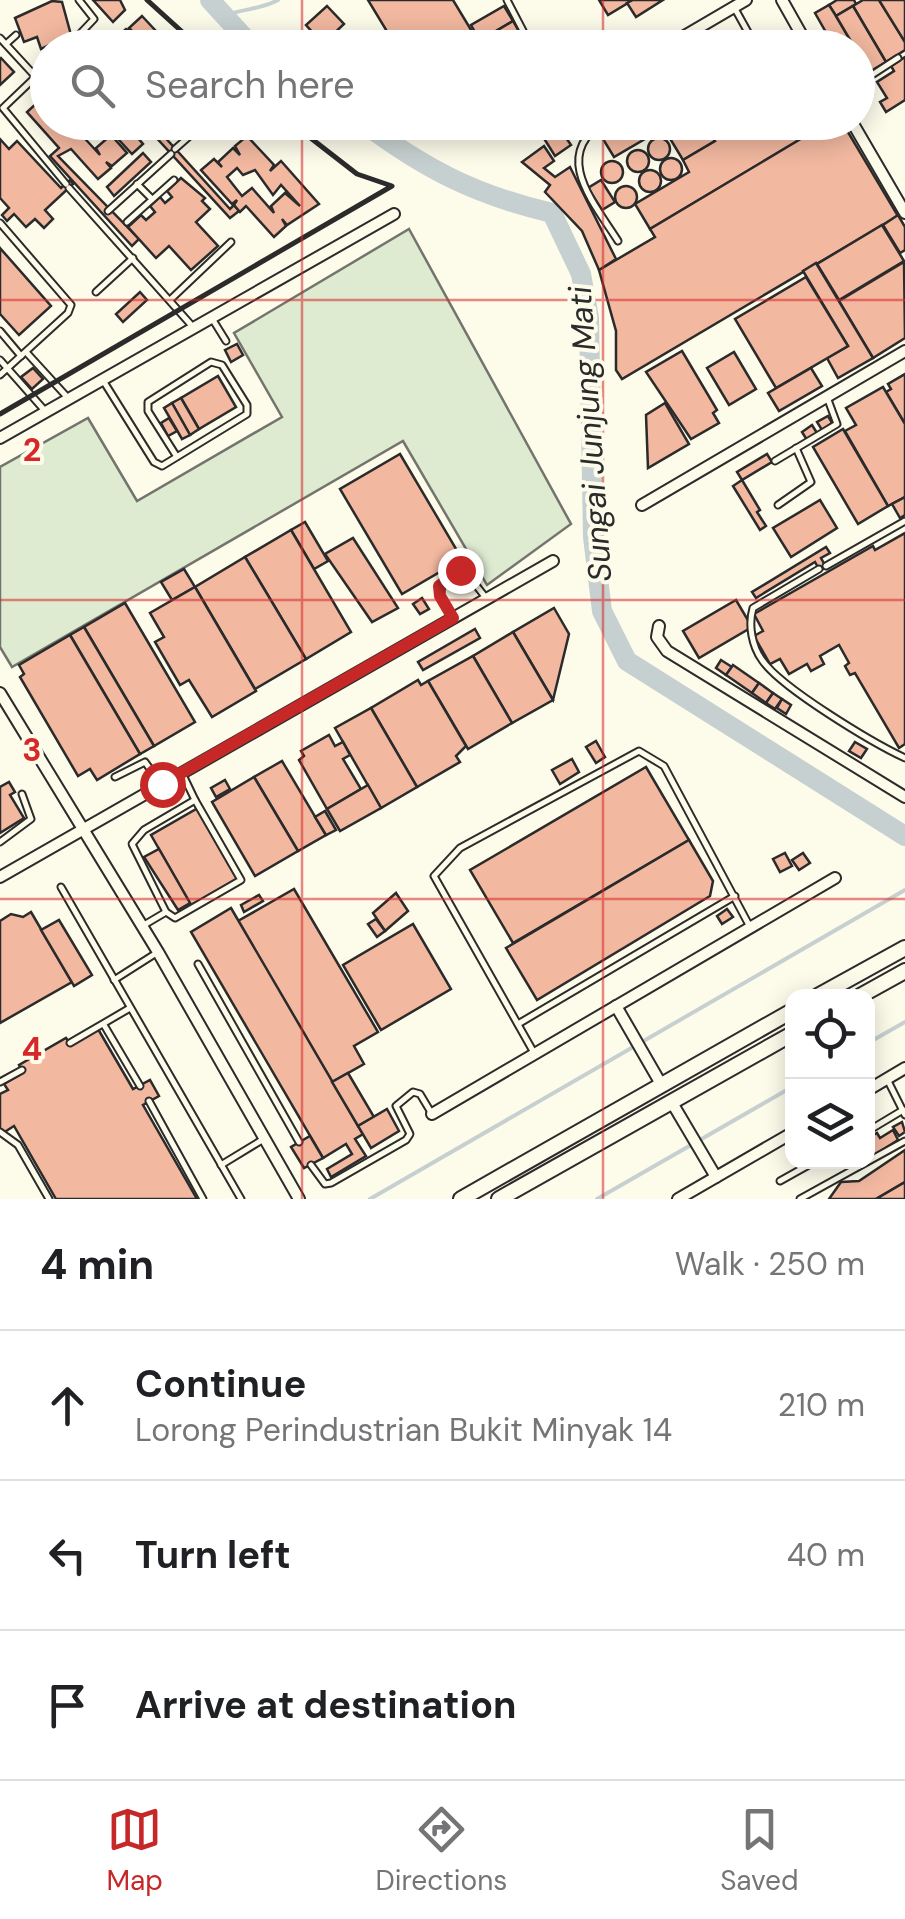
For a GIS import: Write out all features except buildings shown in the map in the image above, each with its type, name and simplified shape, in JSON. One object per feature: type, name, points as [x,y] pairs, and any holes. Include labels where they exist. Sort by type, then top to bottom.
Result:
[{"type":"main road","points":[[831,989],[905,948]]},
{"type":"main road","points":[[873,989],[905,972]]},
{"type":"main road","points":[[461,1199],[785,1014]]},
{"type":"main road","points":[[500,1199],[785,1038]]},
{"type":"street","points":[[695,30],[746,0]]},
{"type":"street","points":[[782,0],[799,30]]},
{"type":"street","points":[[862,140],[905,213]]},
{"type":"street","points":[[0,438],[214,320],[394,214]]},
{"type":"street","points":[[642,505],[905,351]]},
{"type":"street","points":[[0,877],[554,561]]},
{"type":"street","points":[[658,626],[657,637],[667,650],[905,797]]},
{"type":"street","points":[[0,693],[158,952],[299,1199]]},
{"type":"street","points":[[432,1114],[835,878]]},
{"type":"street","points":[[616,1006],[661,1084]]},
{"type":"street","points":[[875,1086],[905,1068]]},
{"type":"street","points":[[671,1101],[716,1177]]},
{"type":"street","points":[[678,1199],[785,1137]]},
{"type":"lane","points":[[79,0],[94,19],[83,30]]},
{"type":"lane","points":[[507,0],[523,30]]},
{"type":"lane","points":[[734,7],[746,30]]},
{"type":"lane","points":[[6,44],[16,35]]},
{"type":"lane","points":[[0,38],[30,70]]},
{"type":"lane","points":[[875,73],[898,58]]},
{"type":"lane","points":[[30,81],[4,104],[4,114],[68,186],[103,215],[133,258],[195,330]]},
{"type":"lane","points":[[103,215],[186,140]]},
{"type":"lane","points":[[582,140],[577,155],[585,185],[618,241]]},
{"type":"lane","points":[[127,222],[174,180]]},
{"type":"lane","points":[[137,184],[152,199]]},
{"type":"lane","points":[[0,223],[71,304],[0,375]]},
{"type":"lane","points":[[170,300],[231,242]]},
{"type":"lane","points":[[96,292],[133,258]]},
{"type":"lane","points":[[214,320],[226,341]]},
{"type":"lane","points":[[0,331],[69,399]]},
{"type":"lane","points":[[0,360],[46,412]]},
{"type":"lane","points":[[103,379],[154,462],[162,466],[177,457],[248,411],[217,361],[147,404],[177,457]]},
{"type":"lane","points":[[774,461],[838,424],[827,397]]},
{"type":"lane","points":[[778,505],[811,482],[796,448]]},
{"type":"lane","points":[[905,521],[753,608],[752,631],[760,658],[774,674],[880,746],[905,758]]},
{"type":"lane","points":[[453,618],[440,596],[439,586],[460,570],[470,574],[487,599]]},
{"type":"lane","points":[[535,1054],[434,876],[460,848],[639,751],[664,766],[750,928]]},
{"type":"lane","points":[[115,777],[145,762],[162,784]]},
{"type":"lane","points":[[182,773],[241,880],[175,918],[166,912],[132,844],[144,830],[196,800]]},
{"type":"lane","points":[[0,842],[31,819],[22,794]]},
{"type":"lane","points":[[61,886],[241,1199]]},
{"type":"lane","points":[[518,1024],[735,896]]},
{"type":"lane","points":[[142,926],[166,912]]},
{"type":"lane","points":[[114,980],[158,952]]},
{"type":"lane","points":[[198,964],[299,1142]]},
{"type":"lane","points":[[70,1044],[130,1008]]},
{"type":"lane","points":[[104,1025],[140,1086]]},
{"type":"lane","points":[[0,1082],[22,1070]]},
{"type":"lane","points":[[875,1128],[904,1113],[887,1078]]},
{"type":"lane","points":[[311,1164],[325,1184],[331,1183],[406,1140],[410,1134],[396,1106],[413,1092],[420,1094],[432,1114]]},
{"type":"lane","points":[[150,1101],[203,1199]]},
{"type":"lane","points":[[0,1132],[18,1145],[49,1199]]},
{"type":"lane","points":[[221,1165],[265,1139]]},
{"type":"lane","points":[[800,1199],[905,1141]]},
{"type":"lane","points":[[780,1181],[801,1169]]},
{"type":"green space","points":[[409,229],[571,524],[487,585],[403,441],[12,667],[0,647],[0,467],[88,418],[137,501],[282,417],[234,333]]},
{"type":"waterway","name":"Sungai Junjung Mati","points":[[210,0],[238,30]]},
{"type":"waterway","points":[[227,15],[278,0]]},
{"type":"waterway","name":"Sungai Junjung Mati","points":[[387,140],[475,189],[552,213],[581,274],[589,318],[593,537],[602,611],[627,661],[905,836]]},
{"type":"waterway","points":[[370,1199],[905,890]]},
{"type":"waterway","points":[[875,1039],[905,1022]]},
{"type":"waterway","points":[[597,1199],[785,1091]]},
{"type":"wall","points":[[147,0],[180,30]]},
{"type":"wall","points":[[0,414],[392,186],[357,174],[313,140]]},
{"type":"route","points":[[162,784],[453,618],[440,596],[439,586],[460,570]]}]
